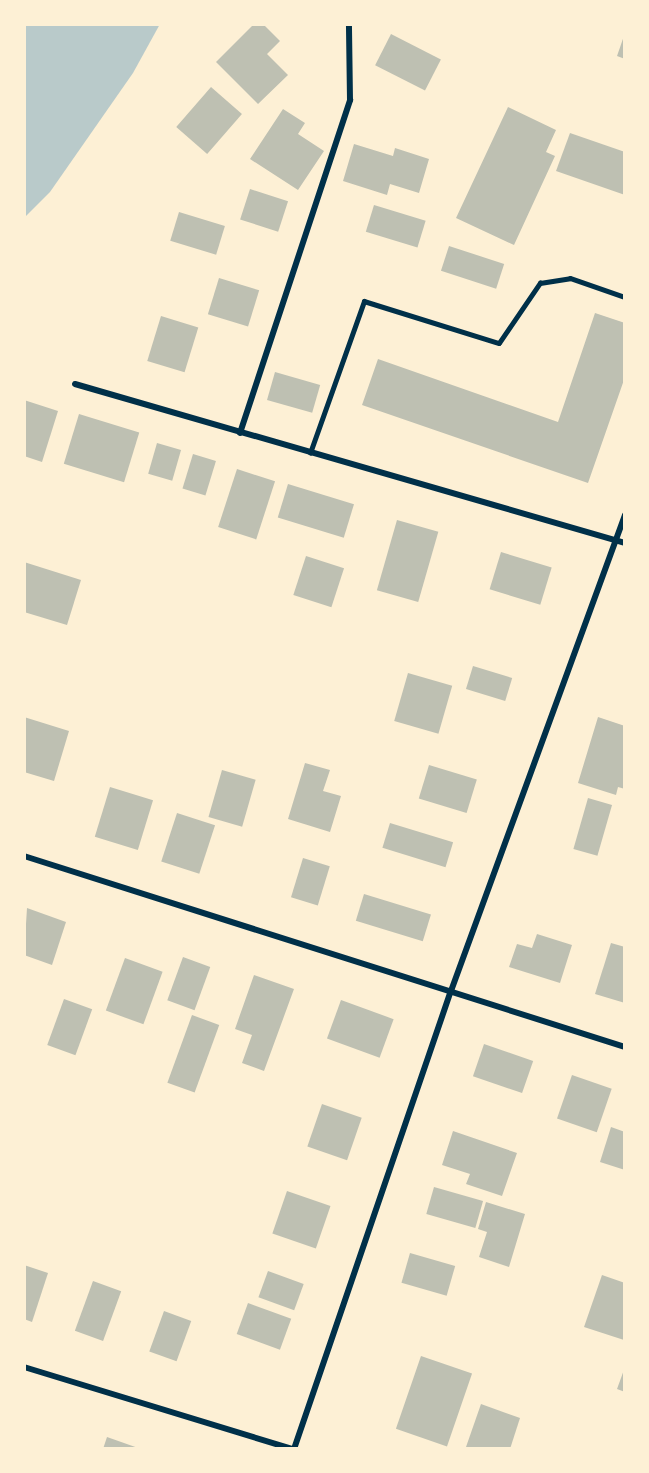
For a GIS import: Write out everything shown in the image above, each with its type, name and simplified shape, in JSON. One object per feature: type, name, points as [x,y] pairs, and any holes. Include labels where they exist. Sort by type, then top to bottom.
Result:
[{"type":"street","points":[[240,433],[350,100],[349,24]]},
{"type":"street","points":[[75,384],[625,543]]},
{"type":"street","points":[[24,1367],[294,1449],[451,991],[625,515]]},
{"type":"street","points":[[24,856],[625,1047]]},
{"type":"lane","points":[[310,453],[364,301],[499,343],[540,283],[570,278],[625,297]]},
{"type":"shaded area","points":[[24,24],[160,24],[133,73],[50,192],[24,218]]},
{"type":"building","points":[[254,24],[263,24],[280,41],[267,54],[288,75],[258,104],[216,62]]},
{"type":"building","points":[[625,33],[625,59],[617,56]]},
{"type":"building","points":[[391,34],[441,59],[425,91],[375,65]]},
{"type":"building","points":[[211,87],[242,114],[207,154],[176,127]]},
{"type":"building","points":[[508,107],[556,130],[546,152],[555,156],[514,245],[456,218]]},
{"type":"building","points":[[283,109],[305,123],[298,134],[324,151],[298,190],[250,159]]},
{"type":"building","points":[[570,133],[625,152],[625,195],[556,171]]},
{"type":"building","points":[[354,144],[393,156],[395,148],[429,159],[419,193],[390,184],[387,195],[343,181]]},
{"type":"building","points":[[250,189],[288,201],[278,232],[240,219]]},
{"type":"building","points":[[374,205],[426,221],[417,248],[366,232]]},
{"type":"building","points":[[179,212],[225,226],[216,255],[170,241]]},
{"type":"building","points":[[449,246],[504,264],[496,289],[441,271]]},
{"type":"building","points":[[219,278],[259,290],[248,327],[208,314]]},
{"type":"building","points":[[595,313],[625,323],[625,377],[588,483],[362,405],[378,359],[558,422]]},
{"type":"building","points":[[161,316],[198,327],[185,372],[147,361]]},
{"type":"building","points":[[275,372],[320,385],[312,413],[267,400]]},
{"type":"building","points":[[24,400],[58,411],[42,462],[24,456]]},
{"type":"building","points":[[79,414],[139,432],[124,482],[64,464]]},
{"type":"building","points":[[157,443],[181,450],[172,481],[148,474]]},
{"type":"building","points":[[193,454],[216,461],[205,495],[182,488]]},
{"type":"building","points":[[237,469],[275,481],[256,539],[218,527]]},
{"type":"building","points":[[288,484],[354,504],[344,538],[278,517]]},
{"type":"building","points":[[397,520],[438,532],[418,602],[377,590]]},
{"type":"building","points":[[501,552],[552,567],[540,605],[490,589]]},
{"type":"building","points":[[306,556],[344,568],[331,607],[293,595]]},
{"type":"building","points":[[24,562],[81,580],[67,625],[24,612]]},
{"type":"building","points":[[473,666],[512,678],[505,701],[466,689]]},
{"type":"building","points":[[408,673],[452,686],[438,734],[394,721]]},
{"type":"building","points":[[24,717],[69,731],[54,781],[24,772]]},
{"type":"building","points":[[598,717],[625,726],[625,789],[618,787],[616,795],[578,783]]},
{"type":"building","points":[[305,763],[330,770],[323,791],[341,796],[330,832],[288,819]]},
{"type":"building","points":[[429,765],[477,780],[467,813],[419,798]]},
{"type":"building","points":[[222,770],[256,780],[242,827],[208,817]]},
{"type":"building","points":[[110,787],[153,800],[138,850],[95,837]]},
{"type":"building","points":[[588,798],[612,805],[597,856],[573,849]]},
{"type":"building","points":[[177,813],[215,825],[199,874],[161,862]]},
{"type":"building","points":[[390,823],[453,842],[446,867],[382,848]]},
{"type":"building","points":[[303,858],[330,866],[318,905],[291,897]]},
{"type":"building","points":[[364,894],[431,914],[423,941],[356,921]]},
{"type":"building","points":[[27,908],[66,922],[52,965],[24,955]]},
{"type":"building","points":[[537,934],[572,945],[560,983],[509,967],[517,944],[532,948]]},
{"type":"building","points":[[611,943],[625,947],[625,1003],[595,994]]},
{"type":"building","points":[[183,957],[210,967],[195,1010],[167,1000]]},
{"type":"building","points":[[125,958],[163,972],[143,1024],[106,1011]]},
{"type":"building","points":[[254,975],[294,989],[264,1071],[242,1063],[252,1035],[235,1029]]},
{"type":"building","points":[[64,999],[92,1009],[75,1055],[47,1045]]},
{"type":"building","points":[[341,1000],[394,1019],[380,1058],[327,1039]]},
{"type":"building","points":[[192,1015],[219,1025],[195,1093],[167,1083]]},
{"type":"building","points":[[484,1044],[533,1061],[522,1093],[473,1076]]},
{"type":"building","points":[[572,1075],[612,1089],[597,1132],[557,1118]]},
{"type":"building","points":[[322,1104],[362,1118],[347,1160],[307,1147]]},
{"type":"building","points":[[611,1127],[625,1132],[625,1170],[600,1162]]},
{"type":"building","points":[[453,1131],[517,1153],[502,1196],[466,1184],[470,1174],[442,1165]]},
{"type":"building","points":[[434,1187],[483,1201],[475,1228],[426,1214]]},
{"type":"building","points":[[287,1191],[330,1206],[316,1249],[272,1234]]},
{"type":"building","points":[[486,1202],[525,1214],[509,1267],[479,1257],[487,1232],[478,1229]]},
{"type":"building","points":[[410,1253],[455,1266],[447,1296],[401,1283]]},
{"type":"building","points":[[24,1265],[48,1273],[32,1322],[24,1319]]},
{"type":"building","points":[[268,1271],[304,1284],[294,1310],[258,1297]]},
{"type":"building","points":[[602,1275],[625,1283],[624,1340],[584,1327]]},
{"type":"building","points":[[93,1281],[121,1291],[103,1341],[75,1331]]},
{"type":"building","points":[[248,1303],[291,1319],[280,1350],[237,1334]]},
{"type":"building","points":[[164,1311],[191,1321],[177,1361],[149,1351]]},
{"type":"building","points":[[421,1356],[472,1374],[447,1446],[396,1429]]},
{"type":"building","points":[[625,1367],[625,1392],[617,1389]]},
{"type":"building","points":[[481,1404],[520,1418],[510,1449],[466,1447]]},
{"type":"building","points":[[107,1437],[141,1449],[103,1449]]}]
